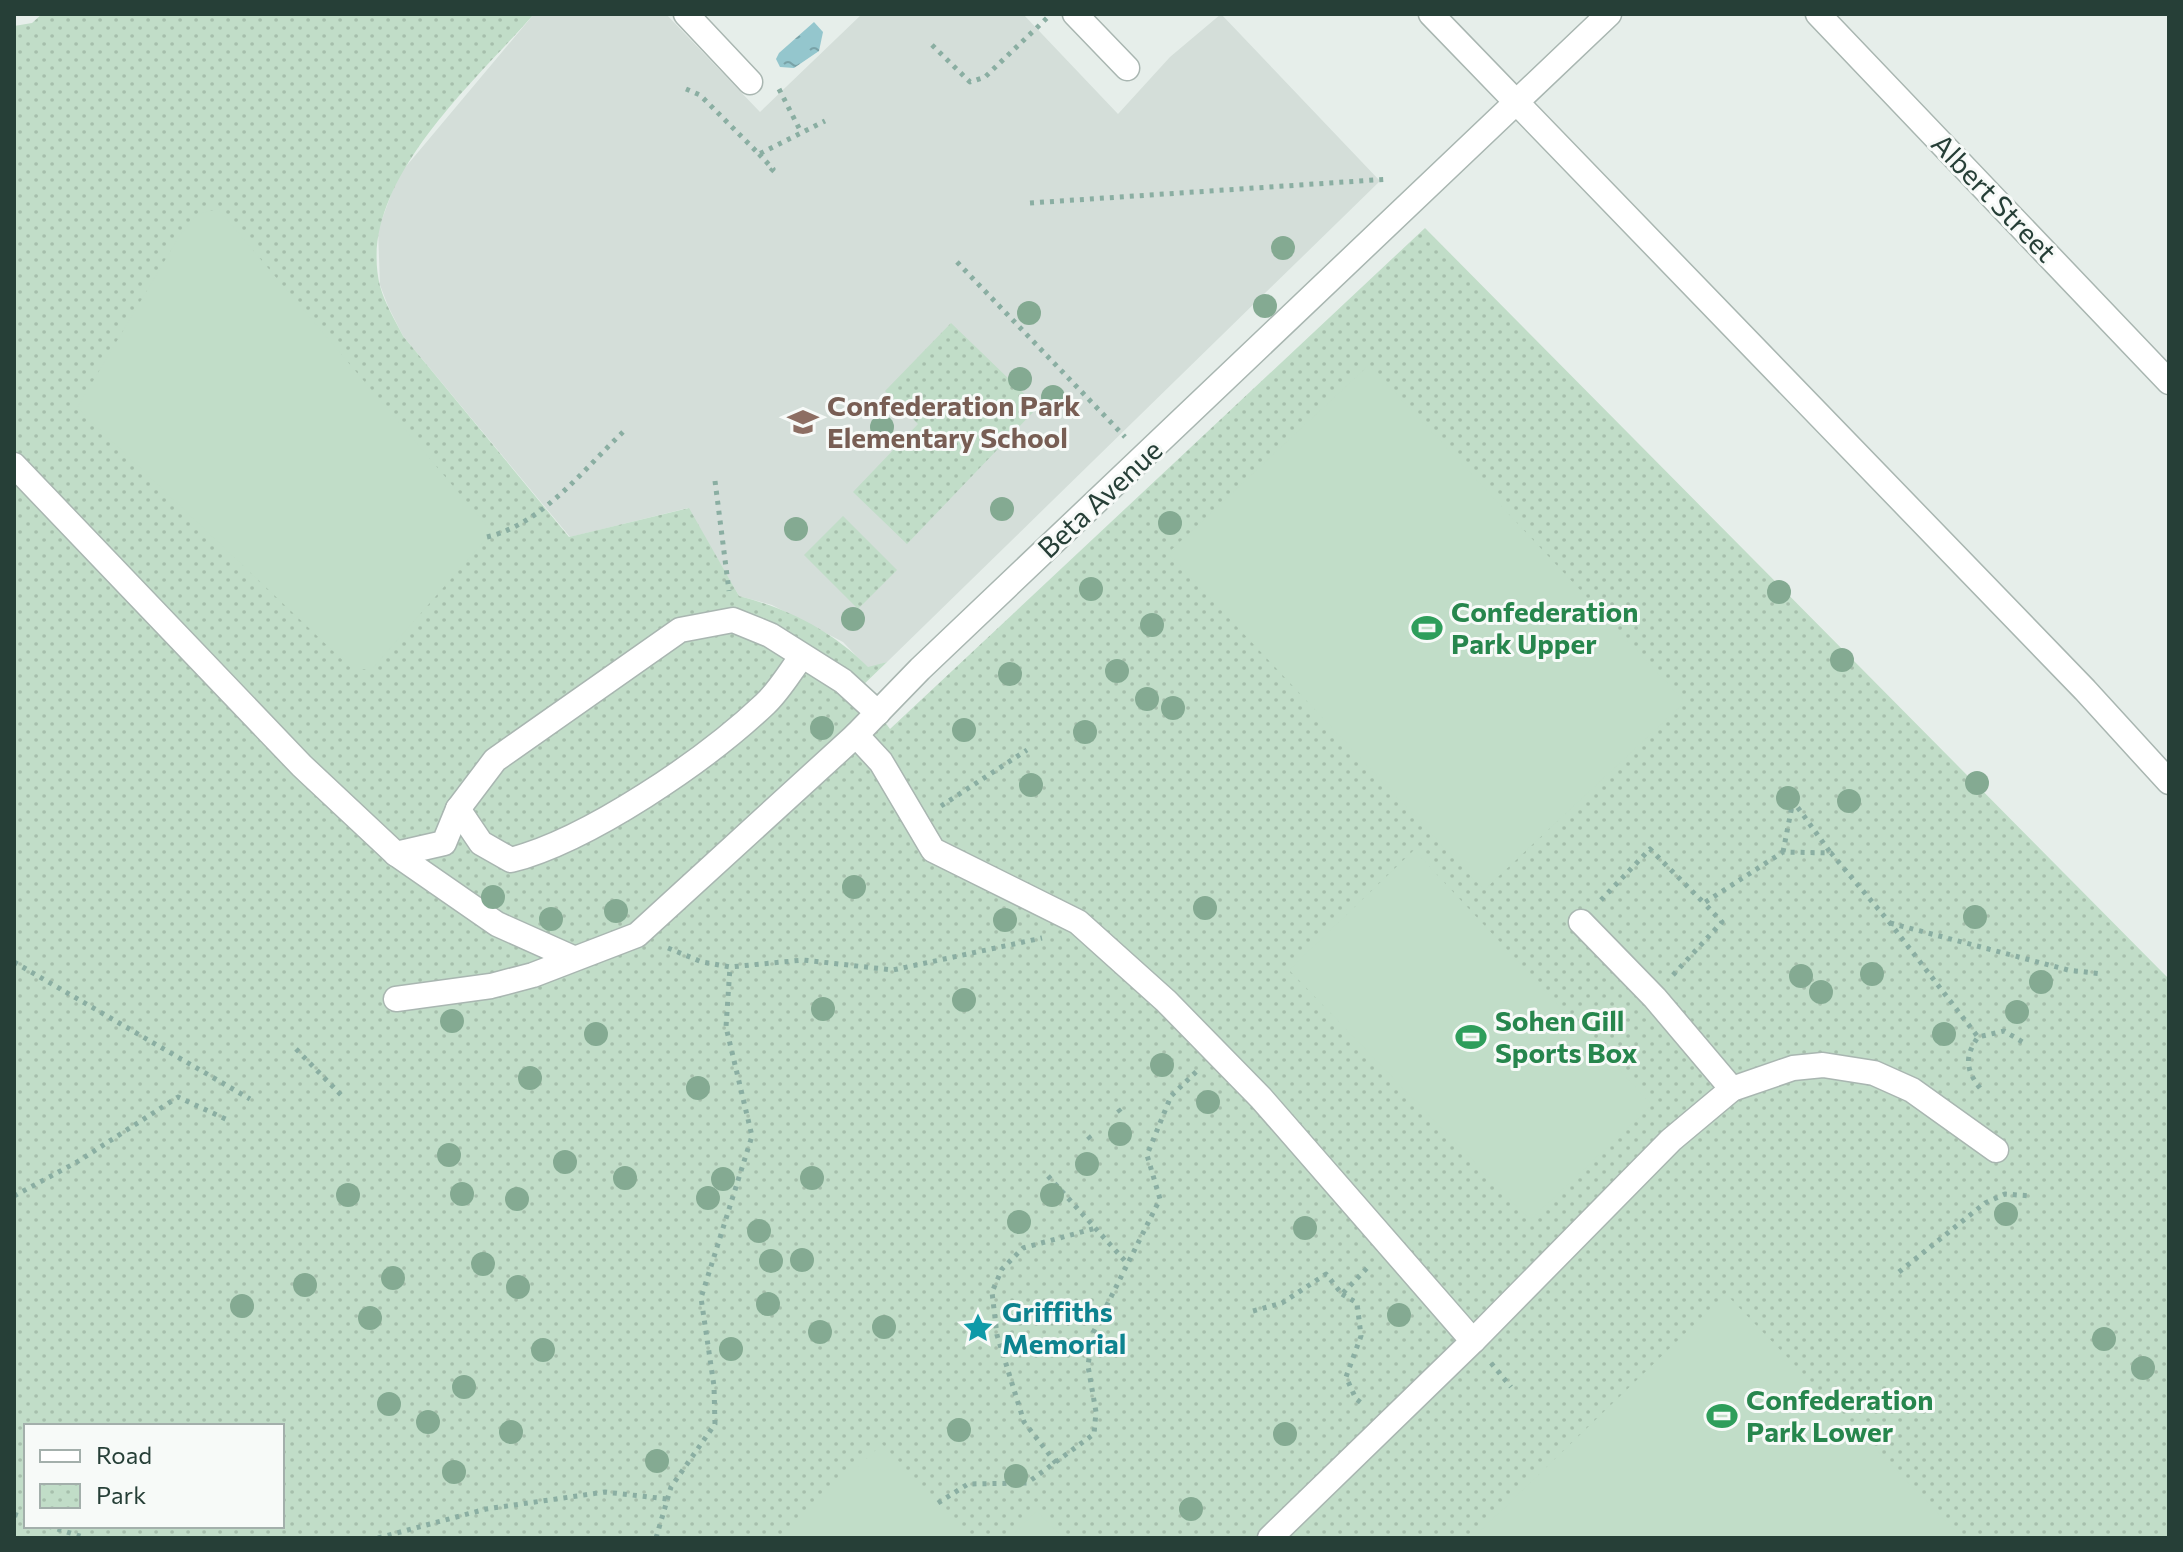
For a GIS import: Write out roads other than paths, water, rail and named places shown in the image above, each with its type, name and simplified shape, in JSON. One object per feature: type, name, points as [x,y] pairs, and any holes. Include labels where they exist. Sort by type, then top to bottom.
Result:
[{"type":"street","points":[[686,14],[750,82]]},
{"type":"street","points":[[1075,14],[1127,68]]},
{"type":"street","points":[[1431,14],[2085,690],[2169,782]]},
{"type":"street","name":"Beta Avenue","points":[[396,999],[491,986],[533,975],[637,935],[856,735],[1609,14]]},
{"type":"street","name":"Albert Street","points":[[1818,14],[2169,382]]},
{"type":"street","points":[[14,465],[302,766],[396,854],[497,924],[573,958]]},
{"type":"street","points":[[396,854],[444,843],[458,809],[495,760],[680,630],[733,620],[770,635],[843,681],[878,713]]},
{"type":"street","points":[[458,809],[481,843],[511,860],[542,852],[579,835],[731,734],[768,702],[802,656]]},
{"type":"street","points":[[856,735],[881,762],[933,850],[1078,922],[1166,1001],[1261,1098],[1473,1341]]},
{"type":"street","points":[[1581,922],[1655,998],[1732,1089]]},
{"type":"street","points":[[1270,1538],[1473,1341],[1671,1140],[1732,1089],[1793,1068],[1823,1065],[1874,1073],[1912,1090],[1996,1150]]},
{"type":"water","points":[[814,22],[823,32],[819,51],[794,68],[780,67],[776,59],[779,53]]},
{"type":"place","name":"Confederation Park Elementary School","points":[[803,422]]},
{"type":"place","name":"Confederation Park Upper","points":[[1427,628]]},
{"type":"place","name":"Sohen Gill Sports Box","points":[[1471,1037]]},
{"type":"place","name":"Griffiths Memorial","points":[[978,1328]]},
{"type":"place","name":"Confederation Park Lower","points":[[1722,1416]]}]
